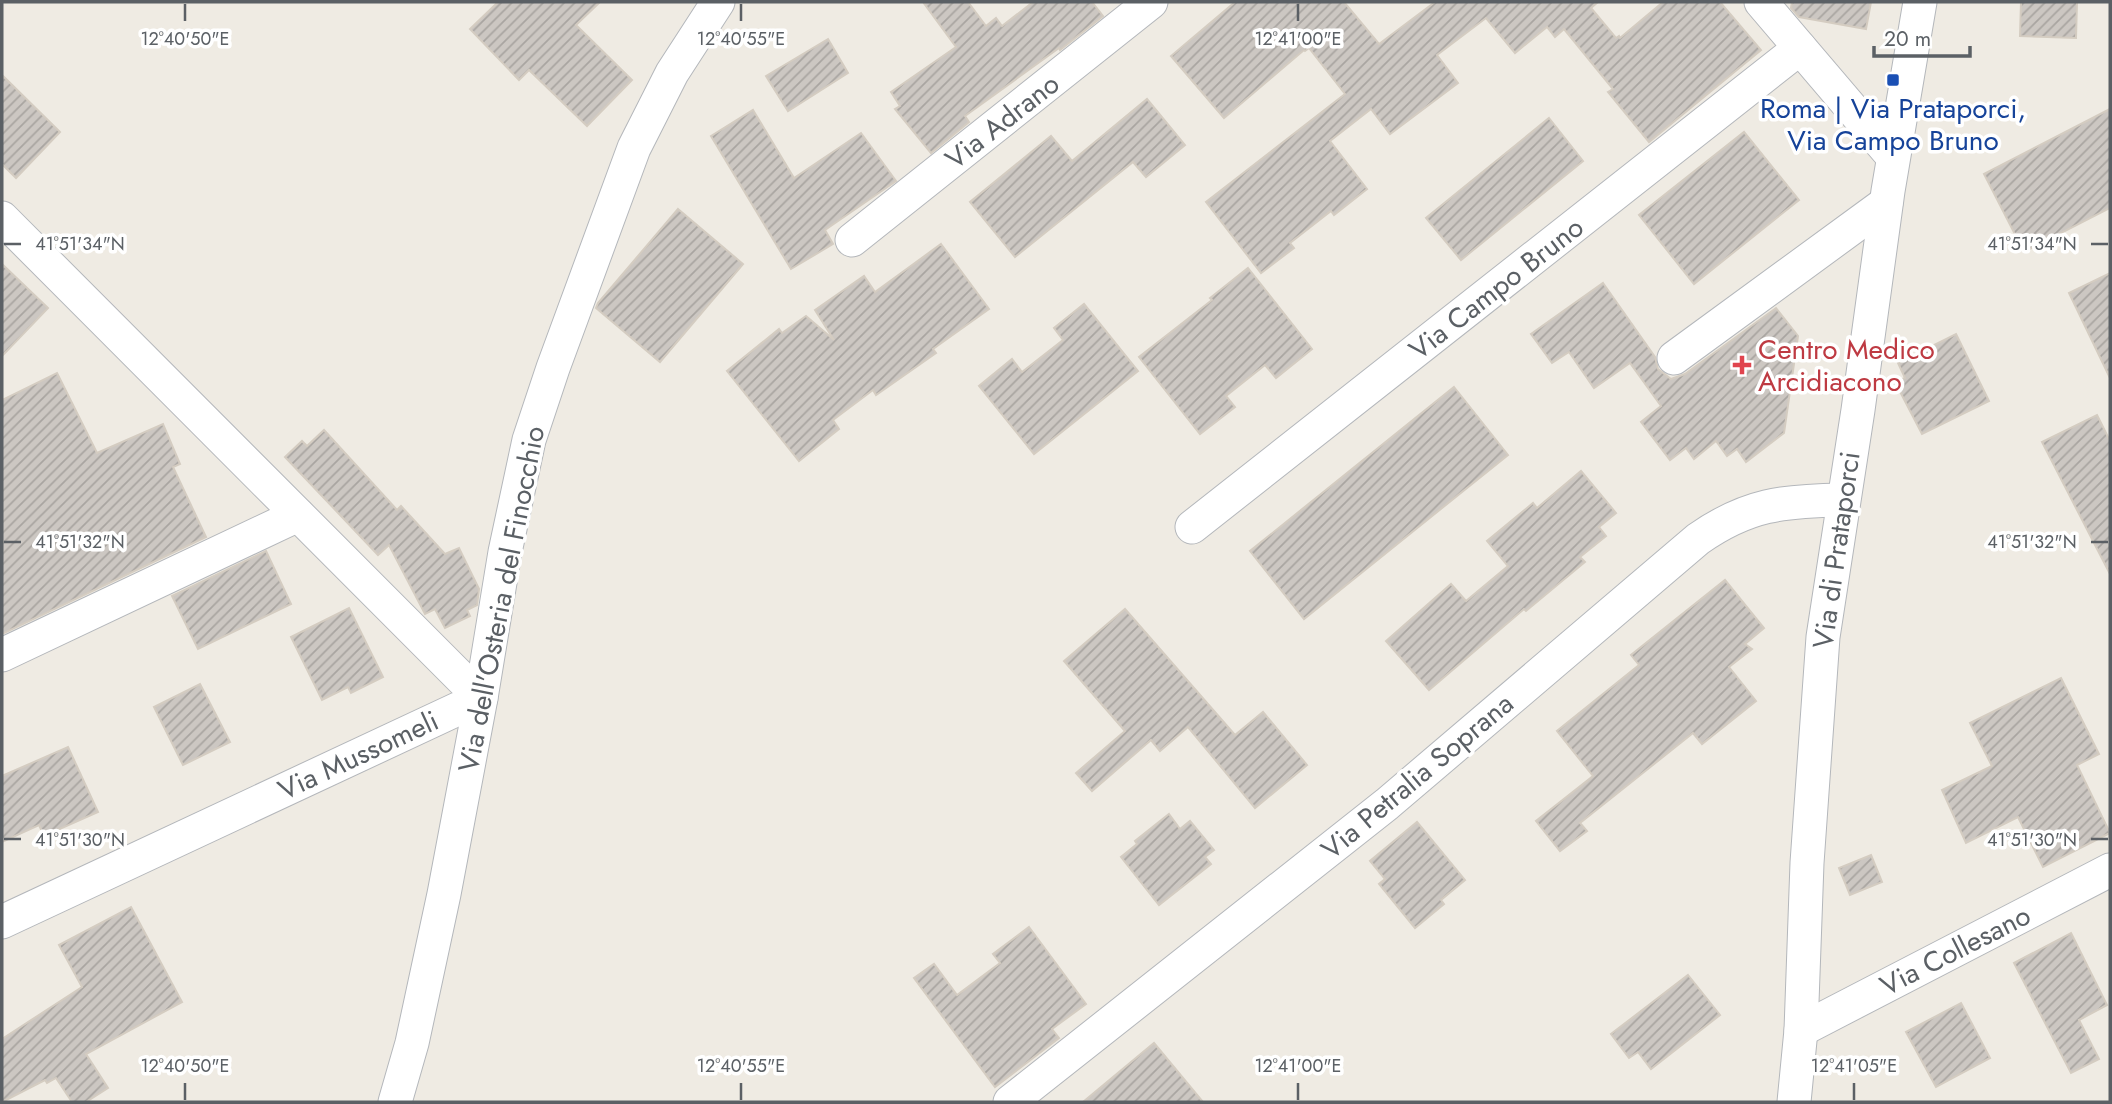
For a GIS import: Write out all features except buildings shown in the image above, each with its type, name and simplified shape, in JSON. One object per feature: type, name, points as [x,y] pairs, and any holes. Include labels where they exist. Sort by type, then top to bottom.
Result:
[{"type":"street","name":"Via dell'Osteria del Finocchio","points":[[395,1102],[420,1005],[481,698],[516,492],[544,394],[634,148],[672,73],[718,2]]},
{"type":"street","name":"Via Adrano","points":[[852,240],[1152,2]]},
{"type":"street","points":[[1761,2],[1894,157]]},
{"type":"street","name":"Via di Prataporci","points":[[1794,1102],[1801,1030],[1816,698],[1823,636],[1886,203],[1920,2]]},
{"type":"street","name":"Via Campo Bruno","points":[[1192,527],[1800,48]]},
{"type":"street","points":[[1674,358],[1886,203]]},
{"type":"street","name":"Via Mussomeli","points":[[2,218],[481,698],[2,922]]},
{"type":"street","name":"Via Petralia Soprana","points":[[1010,1102],[1387,804],[1698,539],[1726,521],[1751,510],[1791,502],[1842,500]]},
{"type":"street","points":[[2,655],[298,515]]},
{"type":"street","name":"Via Collesano","points":[[1801,1030],[2110,870]]},
{"type":"place","name":"Roma | Via Prataporci, Via Campo Bruno","points":[[1893,80]]},
{"type":"place","name":"Centro Medico Arcidiacono","points":[[1742,365]]}]
